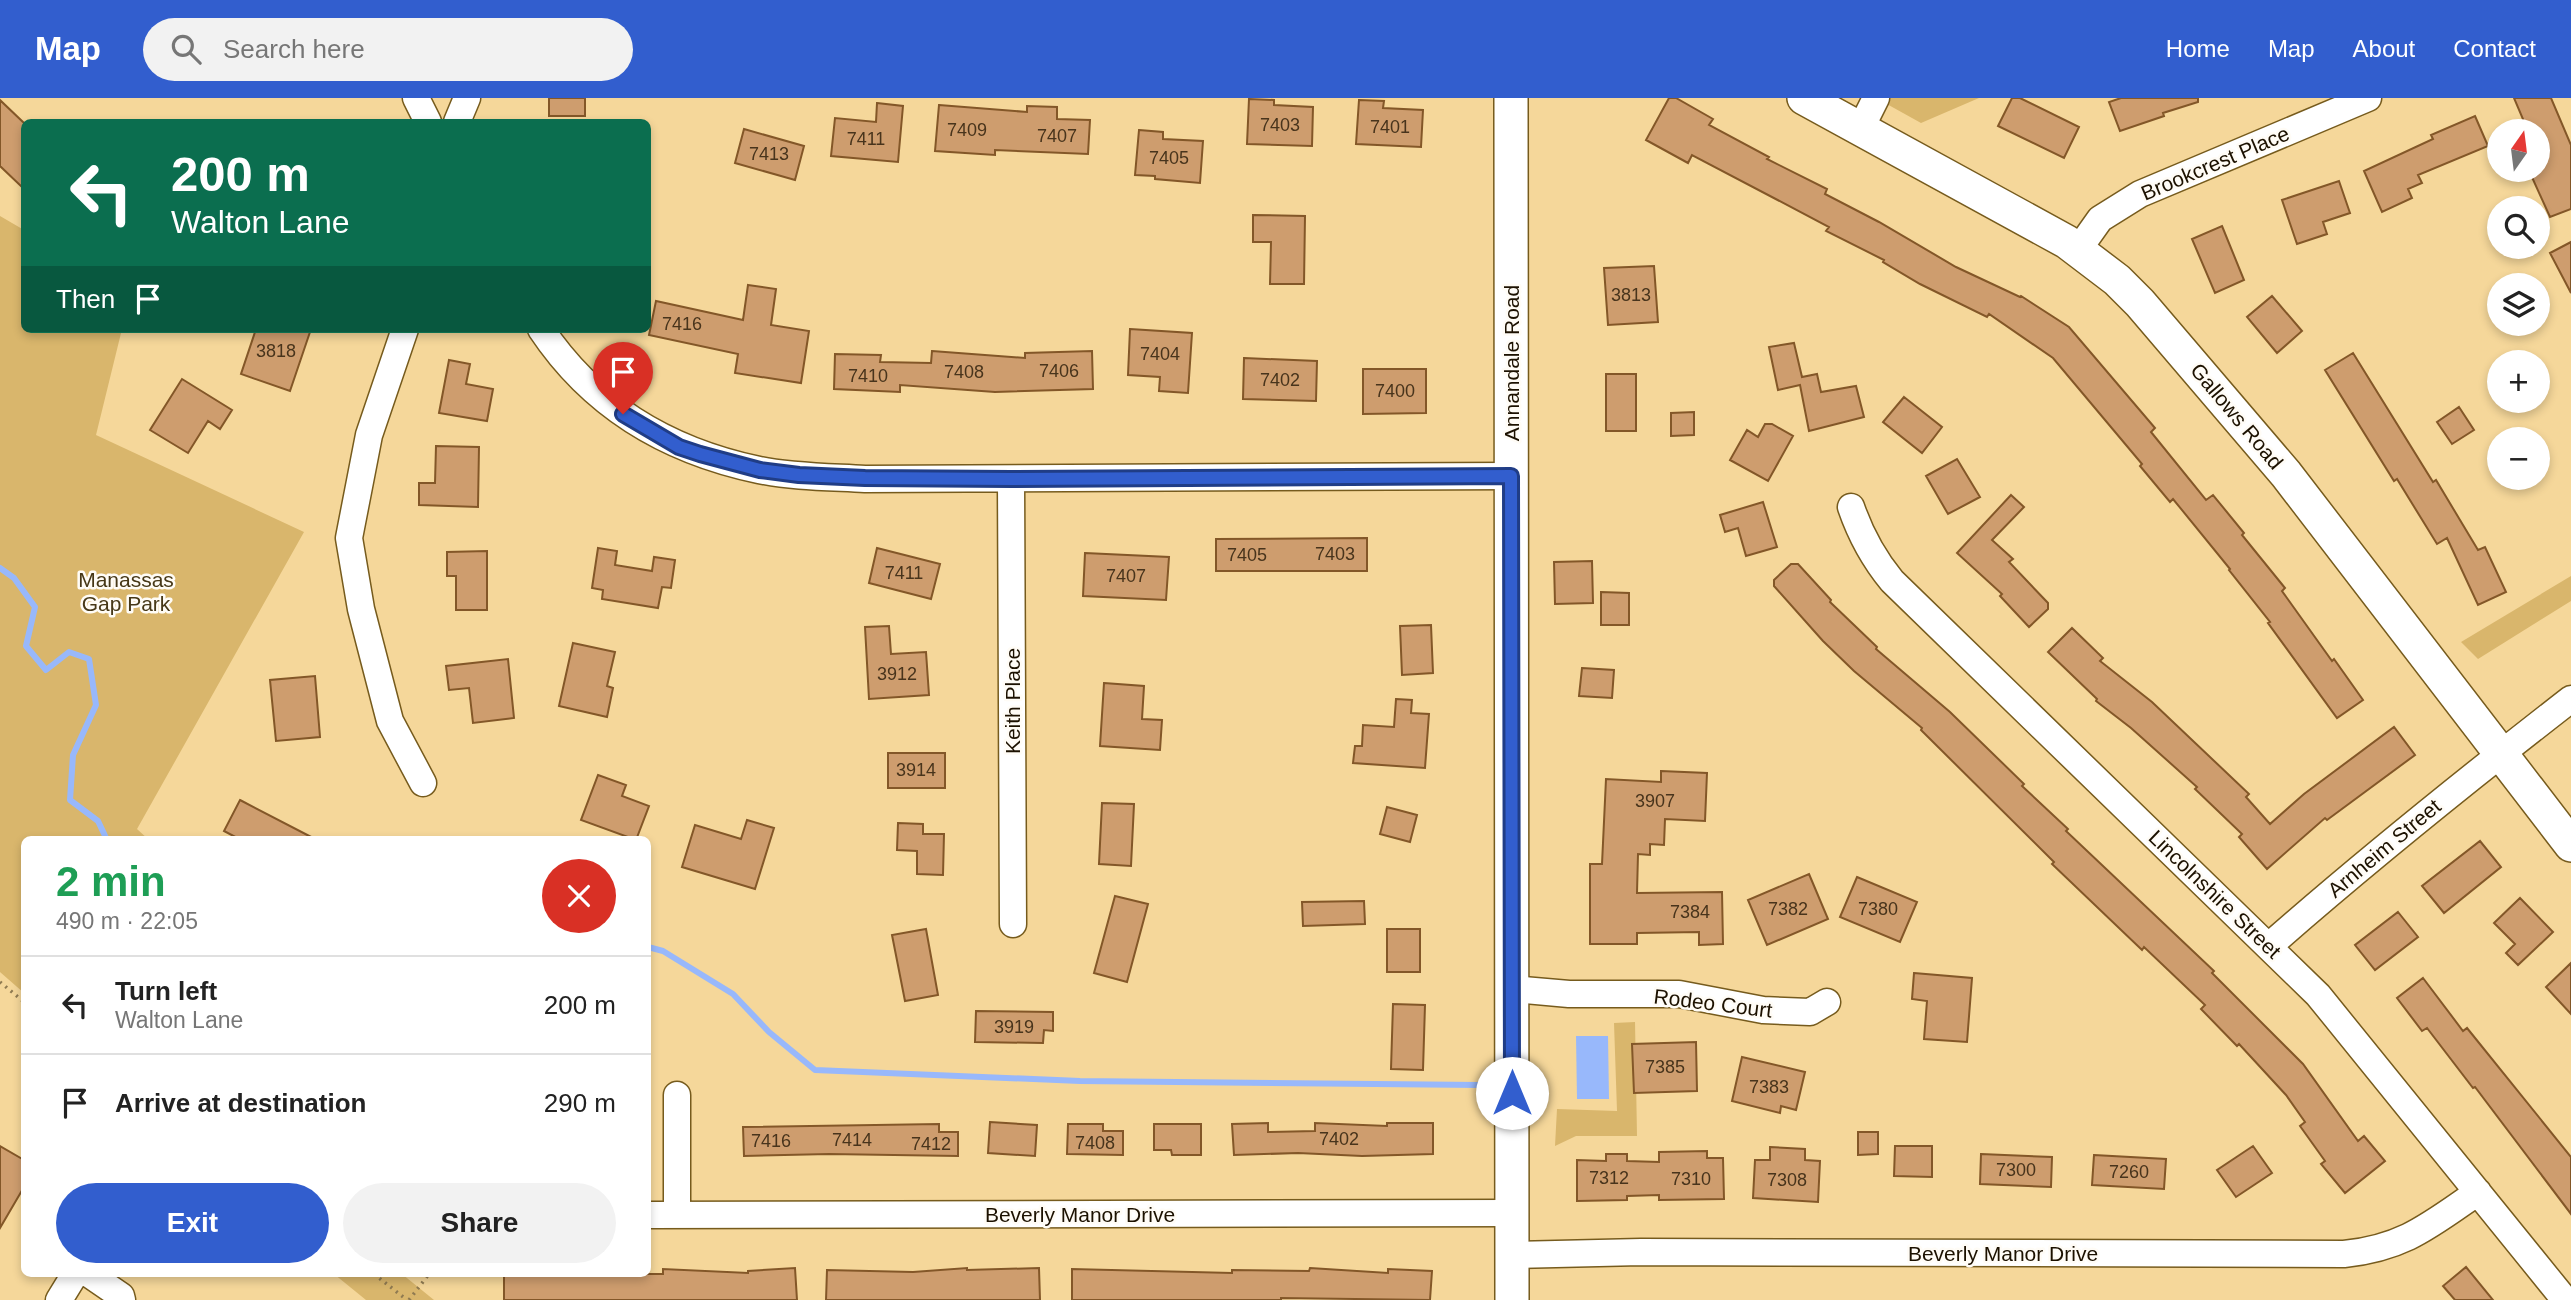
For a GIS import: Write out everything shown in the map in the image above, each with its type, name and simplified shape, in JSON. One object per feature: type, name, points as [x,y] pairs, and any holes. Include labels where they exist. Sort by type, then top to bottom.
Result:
[{"type":"main road","name":"Annandale Road","points":[[1511,98],[1512,1300]]},
{"type":"main road","name":"Gallows Road","points":[[1804,98],[2050,232],[2078,250],[2140,303],[2287,474],[2571,845]]},
{"type":"street","points":[[416,98],[426,119]]},
{"type":"street","points":[[458,119],[467,98]]},
{"type":"street","points":[[1860,130],[1876,98]]},
{"type":"street","name":"Brookcrest Place","points":[[2078,250],[2100,219],[2140,194],[2368,98]]},
{"type":"street","points":[[404,333],[369,435],[349,538],[361,609],[390,721],[423,783]]},
{"type":"street","points":[[544,333],[568,365],[634,423],[679,447],[760,470],[865,478],[1511,476]]},
{"type":"street","name":"Keith Place","points":[[1011,479],[1013,924]]},
{"type":"street","name":"Lincolnshire Street","points":[[1851,507],[1860,534],[1873,557],[1892,581],[2269,946],[2338,1018],[2564,1300]]},
{"type":"street","name":"Arnheim Street","points":[[2269,946],[2332,891],[2571,699]]},
{"type":"street","name":"Rodeo Court","points":[[1512,989],[1581,994],[1678,995],[1774,1011],[1810,1012],[1827,1002]]},
{"type":"street","points":[[677,1095],[677,1215]]},
{"type":"street","name":"Beverly Manor Drive","points":[[1512,1255],[1641,1252],[2344,1254],[2396,1244],[2418,1233],[2478,1192]]},
{"type":"street","name":"Beverly Manor Drive","points":[[651,1215],[1512,1213]]},
{"type":"street","points":[[59,1300],[73,1277]]},
{"type":"street","points":[[93,1277],[121,1296],[122,1300]]},
{"type":"path","points":[[0,982],[21,1000]]},
{"type":"path","points":[[378,1277],[408,1300],[427,1277]]},
{"type":"green space","points":[[1876,98],[1979,98],[1921,123]]},
{"type":"green space","name":"Manassas Gap Park","points":[[0,216],[21,228],[21,333],[121,333],[96,435],[304,532],[137,829],[145,836],[21,836],[21,990],[0,972]]},
{"type":"green space","points":[[2571,576],[2571,601],[2478,659],[2461,642]]},
{"type":"green space","points":[[1635,1022],[1637,1136],[1576,1136],[1555,1146],[1557,1109],[1617,1111],[1614,1023]]},
{"type":"green space","points":[[338,1277],[406,1277],[434,1300],[366,1300]]},
{"type":"water","points":[[1576,1036],[1608,1036],[1609,1099],[1577,1099]]},
{"type":"building","points":[[549,98],[585,98],[585,116],[549,116]]},
{"type":"building","points":[[1669,98],[1676,98],[1713,119],[1709,125],[1769,157],[1767,159],[1827,189],[1825,194],[1956,267],[2021,296],[2069,327],[2155,428],[2151,432],[2206,500],[2213,495],[2244,533],[2242,535],[2285,588],[2282,591],[2363,700],[2337,718],[2230,569],[2173,499],[2170,502],[2140,466],[2142,464],[2053,358],[1989,314],[1987,317],[1920,284],[1883,262],[1884,260],[1826,231],[1829,227],[1692,155],[1688,163],[1646,140]]},
{"type":"building","points":[[2012,98],[2020,98],[2079,127],[2064,158],[1998,126]]},
{"type":"building","points":[[2121,98],[2198,98],[2198,102],[2120,131],[2109,102]]},
{"type":"building","points":[[2514,98],[2551,98],[2571,145],[2571,209],[2550,217],[2550,196],[2540,196],[2534,182],[2550,182],[2550,119],[2523,119]]},
{"type":"building","points":[[1249,99],[1274,100],[1274,105],[1313,107],[1312,146],[1247,144]]},
{"type":"building","points":[[0,100],[21,120],[21,186],[0,166]]},
{"type":"building","points":[[1359,100],[1384,101],[1383,108],[1423,110],[1421,147],[1356,144]]},
{"type":"building","points":[[877,103],[903,106],[898,162],[831,156],[835,118],[876,122]]},
{"type":"building","points":[[939,105],[1027,112],[1027,106],[1057,107],[1057,119],[1090,120],[1088,154],[995,150],[995,155],[935,151]]},
{"type":"building","points":[[2475,116],[2487,146],[2418,175],[2422,183],[2408,189],[2412,198],[2382,212],[2364,171],[2433,139],[2431,135]]},
{"type":"building","points":[[744,129],[804,146],[795,180],[735,163]]},
{"type":"building","points":[[1139,130],[1163,132],[1163,139],[1203,141],[1200,183],[1135,175]]},
{"type":"building","points":[[2339,181],[2350,213],[2323,222],[2327,234],[2297,244],[2282,200]]},
{"type":"building","points":[[1253,215],[1305,216],[1304,284],[1270,284],[1271,242],[1253,242]]},
{"type":"building","points":[[2222,226],[2244,280],[2215,293],[2192,239]]},
{"type":"building","points":[[2571,242],[2571,293],[2550,253]]},
{"type":"building","points":[[1654,266],[1658,322],[1608,325],[1604,268]]},
{"type":"building","points":[[748,285],[776,289],[771,325],[809,331],[801,383],[735,373],[738,354],[649,335],[656,301],[743,320]]},
{"type":"building","points":[[2272,296],[2302,331],[2277,353],[2247,317]]},
{"type":"building","points":[[1130,329],[1192,333],[1188,393],[1159,391],[1160,377],[1128,375]]},
{"type":"building","points":[[255,333],[310,333],[290,391],[241,374]]},
{"type":"building","points":[[1794,343],[1802,377],[1817,374],[1821,392],[1856,386],[1864,417],[1809,431],[1800,385],[1778,390],[1769,347]]},
{"type":"building","points":[[932,351],[1025,358],[1025,353],[1092,351],[1093,389],[995,392],[900,385],[900,392],[834,389],[835,354],[881,355],[880,362],[931,363]]},
{"type":"building","points":[[2353,353],[2478,550],[2485,547],[2506,592],[2478,605],[2447,538],[2437,544],[2397,479],[2394,481],[2325,370]]},
{"type":"building","points":[[1244,358],[1317,361],[1316,401],[1243,399]]},
{"type":"building","points":[[449,360],[470,364],[466,384],[493,389],[487,421],[439,413]]},
{"type":"building","points":[[1363,369],[1426,369],[1426,413],[1363,414]]},
{"type":"building","points":[[1606,374],[1636,374],[1636,431],[1606,431]]},
{"type":"building","points":[[182,379],[232,410],[220,429],[208,421],[188,453],[150,430]]},
{"type":"building","points":[[1904,397],[1942,427],[1922,453],[1883,422]]},
{"type":"building","points":[[2459,407],[2474,430],[2452,444],[2437,422]]},
{"type":"building","points":[[1694,412],[1694,435],[1671,436],[1671,413]]},
{"type":"building","points":[[1765,424],[1772,424],[1793,436],[1768,481],[1730,460],[1747,430],[1758,437]]},
{"type":"building","points":[[436,446],[479,447],[478,507],[419,505],[419,483],[435,483]]},
{"type":"building","points":[[1957,459],[1980,497],[1948,514],[1926,476]]},
{"type":"building","points":[[2011,495],[2024,507],[1992,540],[2013,559],[2009,562],[2048,603],[2048,609],[2029,627],[2000,596],[2002,594],[1957,553]]},
{"type":"building","points":[[1763,502],[1777,547],[1746,556],[1738,528],[1725,532],[1720,515]]},
{"type":"building","points":[[1367,538],[1367,571],[1216,571],[1216,539]]},
{"type":"building","points":[[598,548],[617,551],[615,565],[652,571],[654,557],[675,560],[671,588],[662,587],[658,608],[602,599],[603,590],[592,588]]},
{"type":"building","points":[[877,548],[940,564],[931,599],[869,583]]},
{"type":"building","points":[[487,551],[487,610],[456,610],[456,576],[447,576],[447,552]]},
{"type":"building","points":[[1085,553],[1169,557],[1166,600],[1083,596]]},
{"type":"building","points":[[1592,561],[1593,603],[1555,604],[1554,562]]},
{"type":"building","points":[[1791,564],[1798,564],[1830,602],[1877,647],[1876,649],[1950,712],[2068,829],[2066,831],[2214,971],[2212,973],[2303,1064],[2358,1141],[2364,1136],[2385,1161],[2345,1193],[2321,1164],[2325,1161],[2300,1126],[2305,1122],[2286,1095],[2239,1044],[2237,1046],[2201,1009],[2205,1005],[2144,947],[2142,950],[2052,864],[2054,862],[1921,730],[1922,728],[1823,641],[1774,586],[1774,580]]},
{"type":"building","points":[[1601,592],[1629,593],[1629,625],[1601,625]]},
{"type":"building","points":[[1431,625],[1433,673],[1402,675],[1400,626]]},
{"type":"building","points":[[889,626],[891,654],[926,652],[929,695],[869,699],[865,627]]},
{"type":"building","points":[[2072,628],[2103,658],[2100,661],[2152,702],[2249,794],[2246,797],[2270,824],[2304,794],[2394,727],[2415,755],[2327,820],[2325,818],[2267,869],[2239,837],[2242,834],[2195,789],[2197,787],[2131,728],[2096,701],[2097,699],[2048,652]]},
{"type":"building","points":[[573,643],[615,652],[607,686],[613,688],[607,717],[559,706]]},
{"type":"building","points":[[508,659],[514,718],[473,723],[469,688],[449,690],[446,666]]},
{"type":"building","points":[[1582,668],[1614,670],[1612,698],[1579,696]]},
{"type":"building","points":[[315,676],[320,737],[276,741],[270,680]]},
{"type":"building","points":[[1104,683],[1144,686],[1142,719],[1162,720],[1160,750],[1100,746]]},
{"type":"building","points":[[1396,699],[1412,700],[1411,713],[1429,714],[1425,768],[1353,763],[1355,746],[1362,746],[1363,725],[1394,727]]},
{"type":"building","points":[[888,753],[945,753],[945,788],[888,788]]},
{"type":"building","points":[[1661,771],[1707,773],[1705,821],[1665,819],[1664,845],[1650,844],[1650,855],[1638,854],[1637,893],[1722,892],[1723,944],[1699,945],[1699,932],[1637,933],[1637,944],[1590,944],[1590,864],[1602,864],[1606,779],[1661,782]]},
{"type":"building","points":[[598,775],[626,785],[622,796],[649,806],[638,836],[625,836],[581,820]]},
{"type":"building","points":[[240,800],[309,836],[233,836],[224,831]]},
{"type":"building","points":[[1102,803],[1134,804],[1131,866],[1099,864]]},
{"type":"building","points":[[1387,807],[1417,815],[1410,842],[1380,834]]},
{"type":"building","points":[[747,820],[774,828],[755,889],[682,867],[695,825],[741,839]]},
{"type":"building","points":[[898,823],[923,824],[923,834],[944,834],[943,875],[917,874],[917,851],[897,850]]},
{"type":"building","points":[[2480,841],[2501,867],[2444,913],[2422,886]]},
{"type":"building","points":[[1809,874],[1828,919],[1767,945],[1748,900]]},
{"type":"building","points":[[1857,877],[1917,902],[1900,942],[1840,917]]},
{"type":"building","points":[[1115,896],[1148,904],[1127,982],[1094,973]]},
{"type":"building","points":[[2520,898],[2553,932],[2518,965],[2506,953],[2515,944],[2494,923]]},
{"type":"building","points":[[1364,901],[1365,924],[1303,926],[1302,902]]},
{"type":"building","points":[[2398,912],[2418,937],[2375,970],[2355,945]]},
{"type":"building","points":[[926,929],[938,995],[905,1001],[892,935]]},
{"type":"building","points":[[1387,929],[1420,929],[1420,972],[1387,972]]},
{"type":"building","points":[[2571,963],[2571,1014],[2546,987]]},
{"type":"building","points":[[1914,973],[1972,978],[1967,1042],[1924,1039],[1927,1001],[1912,999]]},
{"type":"building","points":[[2423,978],[2463,1031],[2467,1028],[2571,1157],[2571,1214],[2475,1087],[2473,1088],[2427,1028],[2422,1031],[2397,998]]},
{"type":"building","points":[[1393,1004],[1425,1005],[1423,1070],[1391,1069]]},
{"type":"building","points":[[976,1011],[1053,1012],[1053,1031],[1044,1030],[1043,1043],[975,1042]]},
{"type":"building","points":[[1696,1042],[1697,1091],[1634,1093],[1632,1044]]},
{"type":"building","points":[[1742,1057],[1805,1072],[1796,1110],[1781,1106],[1780,1113],[1732,1101]]},
{"type":"building","points":[[990,1122],[1037,1125],[1035,1156],[988,1153]]},
{"type":"building","points":[[1268,1123],[1268,1132],[1315,1131],[1315,1123],[1387,1126],[1387,1123],[1433,1123],[1433,1154],[1234,1155],[1232,1124]]},
{"type":"building","points":[[939,1124],[939,1132],[958,1132],[958,1156],[744,1156],[743,1127]]},
{"type":"building","points":[[1068,1124],[1103,1124],[1103,1131],[1123,1131],[1123,1155],[1067,1154]]},
{"type":"building","points":[[1154,1124],[1201,1124],[1201,1155],[1172,1155],[1171,1150],[1154,1150]]},
{"type":"building","points":[[1858,1132],[1878,1132],[1878,1154],[1858,1155]]},
{"type":"building","points":[[0,1146],[21,1158],[21,1192],[0,1228]]},
{"type":"building","points":[[1895,1146],[1932,1146],[1932,1177],[1894,1176]]},
{"type":"building","points":[[2253,1146],[2272,1173],[2236,1197],[2217,1170]]},
{"type":"building","points":[[1770,1147],[1805,1149],[1805,1160],[1820,1161],[1818,1202],[1753,1198],[1755,1160],[1770,1160]]},
{"type":"building","points":[[1707,1151],[1707,1158],[1723,1158],[1724,1199],[1659,1200],[1659,1195],[1627,1196],[1627,1200],[1577,1201],[1577,1160],[1606,1161],[1606,1154],[1627,1154],[1627,1161],[1659,1162],[1659,1152]]},
{"type":"building","points":[[1981,1154],[2052,1157],[2051,1187],[1980,1184]]},
{"type":"building","points":[[2094,1155],[2166,1159],[2164,1189],[2092,1185]]},
{"type":"building","points":[[2466,1267],[2493,1300],[2455,1300],[2443,1286]]},
{"type":"building","points":[[795,1268],[797,1300],[504,1300],[504,1277],[651,1277],[651,1274],[663,1274],[663,1269],[748,1271]]},
{"type":"building","points":[[967,1268],[1039,1268],[1040,1300],[826,1300],[827,1270],[913,1272]]},
{"type":"building","points":[[1310,1268],[1388,1273],[1388,1269],[1432,1271],[1430,1300],[1072,1300],[1072,1269],[1232,1273],[1232,1270],[1309,1271]]},
{"type":"waterway","points":[[0,568],[14,578],[35,607],[26,646],[46,670],[69,652],[89,659],[96,705],[73,755],[70,800],[98,821],[105,836]]},
{"type":"waterway","points":[[651,948],[663,951],[733,994],[769,1032],[815,1070],[1080,1081],[1480,1085]]},
{"type":"route","points":[[623,414],[634,423],[679,447],[760,470],[799,475],[1011,479],[1511,476],[1512,1093]]}]
